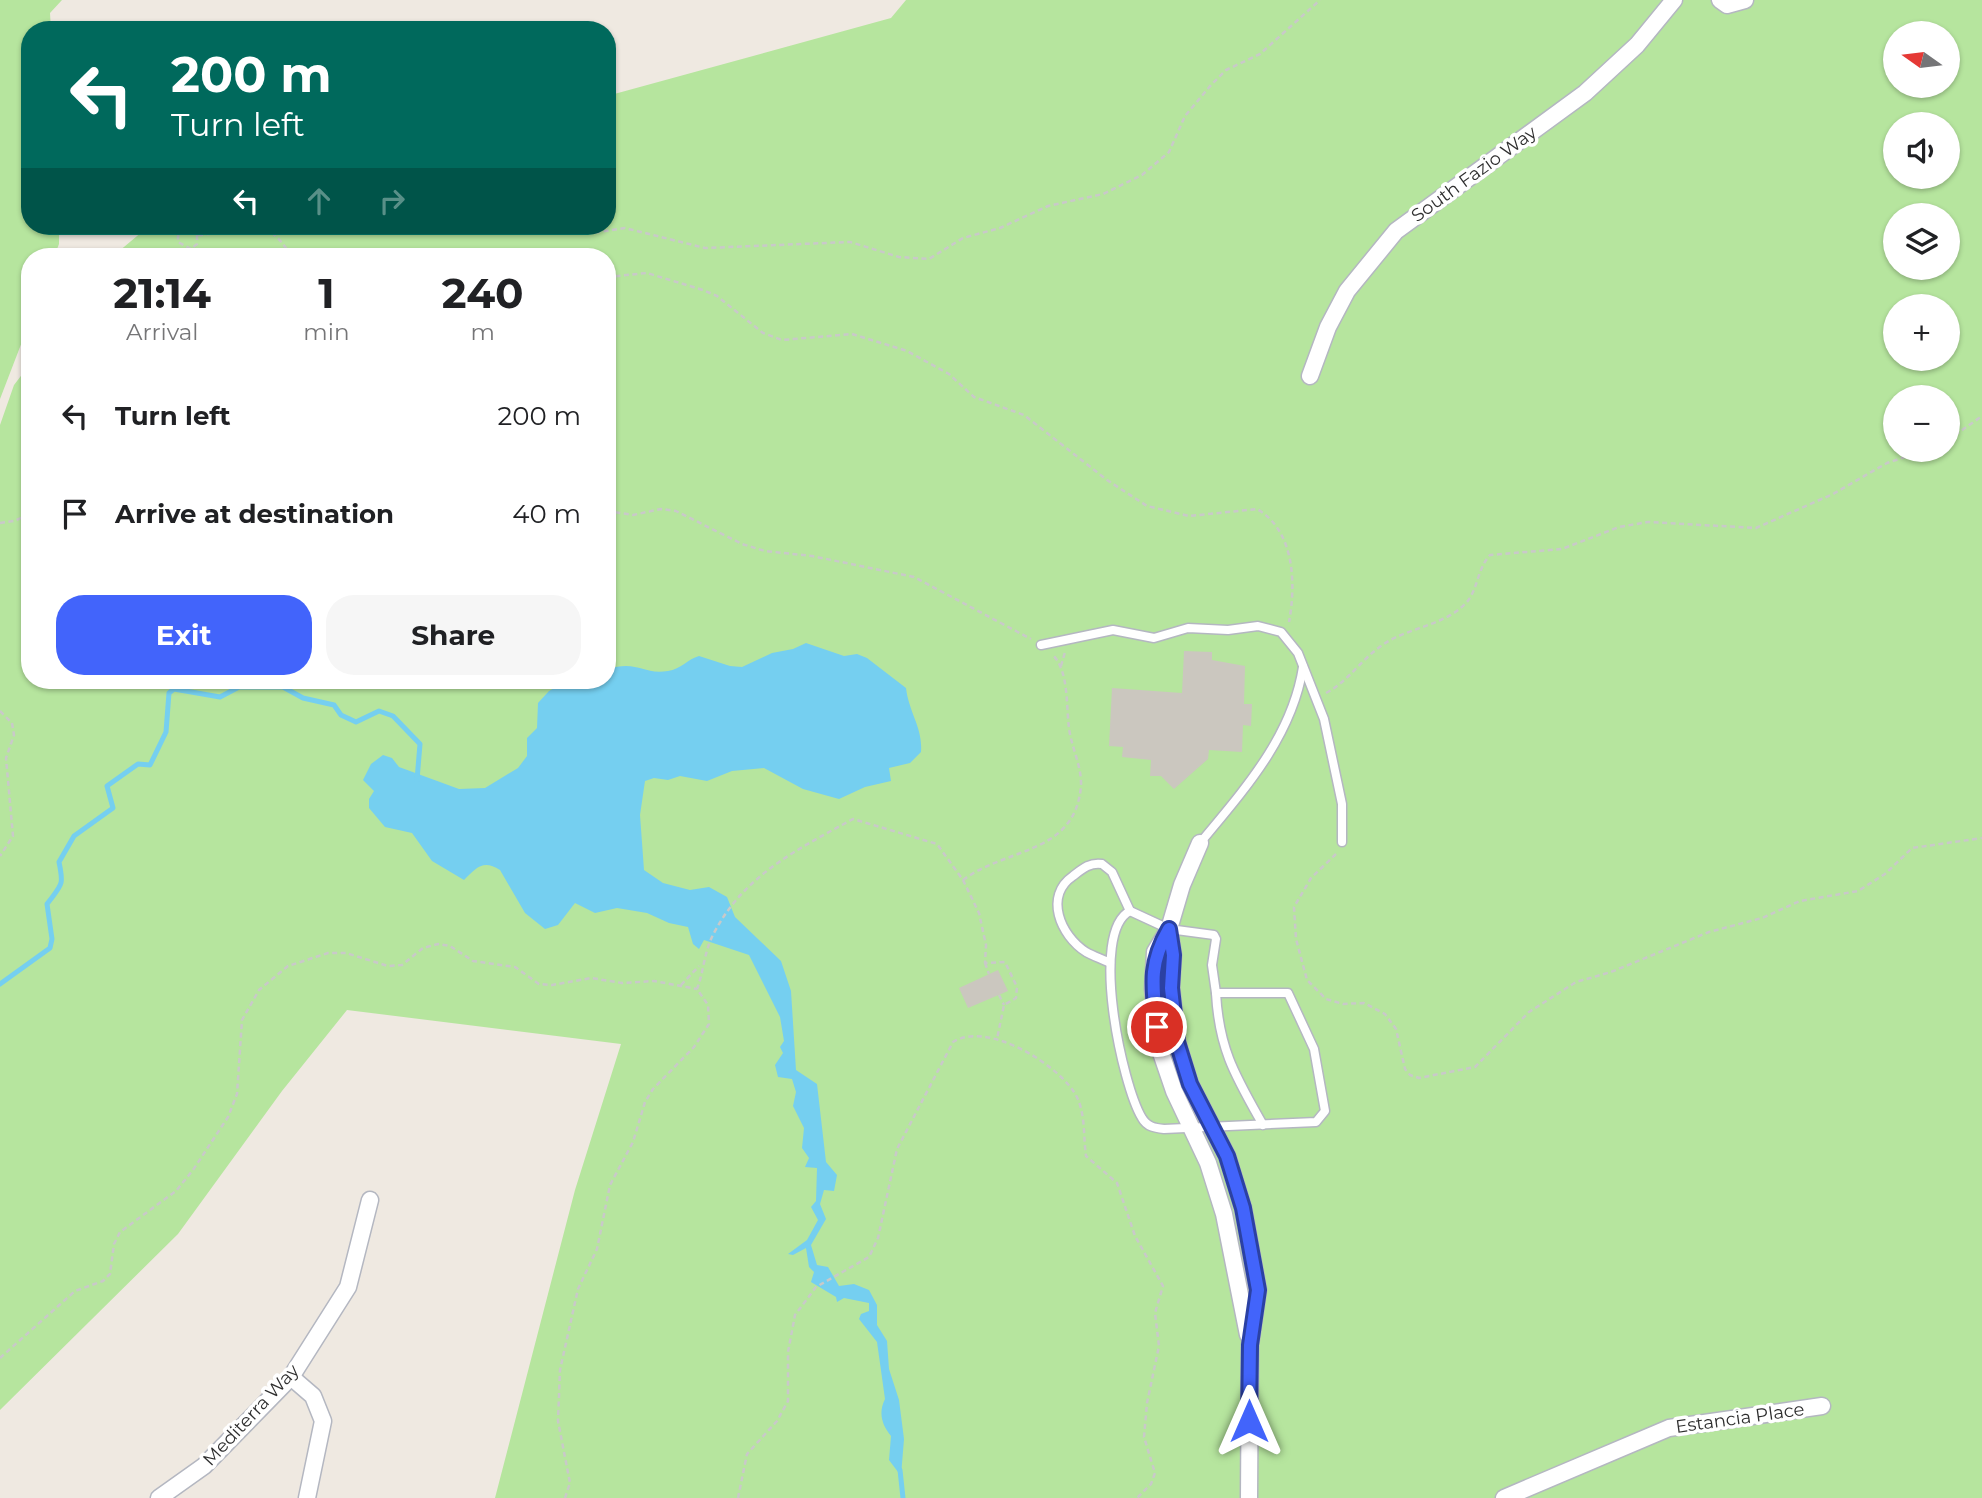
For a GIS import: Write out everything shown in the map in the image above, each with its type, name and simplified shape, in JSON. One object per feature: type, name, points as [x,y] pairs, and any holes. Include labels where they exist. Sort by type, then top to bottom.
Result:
[{"type":"street","name":"South Fazio Way","points":[[1310,376],[1328,327],[1347,291],[1396,231],[1585,93],[1637,45],[1674,0]]},
{"type":"street","points":[[1720,0],[1727,5],[1745,0]]},
{"type":"street","points":[[1200,843],[1182,885],[1169,929],[1155,952],[1153,989],[1159,1046],[1174,1091],[1208,1163],[1224,1214],[1250,1345]]},
{"type":"street","points":[[1169,929],[1173,955],[1171,988],[1177,1042],[1190,1084],[1215,1128],[1243,1208],[1258,1290],[1250,1345],[1249,1498]]},
{"type":"street","name":"Mediterra Way","points":[[159,1498],[204,1466],[291,1377],[348,1287],[370,1200]]},
{"type":"street","points":[[291,1377],[313,1396],[323,1421],[307,1498]]},
{"type":"street","name":"Estancia Place","points":[[1504,1498],[1669,1427],[1822,1406]]},
{"type":"lane","points":[[1041,645],[1113,630],[1154,638],[1179,629],[1214,631],[1258,626],[1286,636],[1303,665],[1316,698],[1334,758],[1342,804],[1342,842]]},
{"type":"lane","points":[[1200,843],[1266,760],[1293,705],[1303,665]]},
{"type":"lane","points":[[1110,963],[1086,951],[1071,939],[1057,907],[1057,892],[1062,883],[1087,866],[1102,864],[1112,872],[1129,911],[1169,929],[1214,935],[1216,939],[1212,965],[1217,1025],[1228,1063],[1263,1125]]},
{"type":"lane","points":[[1129,911],[1123,914],[1116,929],[1110,963],[1114,1022],[1133,1098],[1142,1119],[1151,1127],[1192,1129],[1316,1122],[1323,1118],[1325,1111],[1314,1049],[1288,993],[1216,993]]},
{"type":"path","points":[[616,229],[625,228],[705,248],[850,242],[900,257],[929,259],[962,238],[1000,228],[1048,206],[1103,194],[1142,175],[1169,152],[1185,116],[1211,85],[1226,71],[1260,54],[1320,0]]},
{"type":"path","points":[[180,235],[178,242],[189,248]]},
{"type":"path","points":[[192,248],[197,244],[197,235]]},
{"type":"path","points":[[616,275],[647,273],[717,296],[763,333],[782,340],[852,334],[906,351],[949,374],[974,397],[1024,415],[1107,480],[1147,506],[1189,516],[1257,509],[1267,515],[1284,540],[1291,560],[1292,606],[1286,636]]},
{"type":"path","points":[[1960,432],[1982,416]]},
{"type":"path","points":[[1316,698],[1341,684],[1385,643],[1456,613],[1469,600],[1482,564],[1490,555],[1562,549],[1619,527],[1648,522],[1756,528],[1833,494],[1890,462]]},
{"type":"path","points":[[616,512],[633,515],[661,509],[676,511],[742,544],[765,551],[812,556],[914,577],[1041,645],[1061,666],[1070,736],[1081,783],[1077,804],[1055,837],[1039,848],[981,866],[963,880]]},
{"type":"path","points":[[0,523],[21,518]]},
{"type":"path","points":[[0,710],[12,723],[14,735],[6,758],[13,836],[0,856]]},
{"type":"path","points":[[697,989],[702,963],[713,934],[746,888],[781,858],[809,841],[859,818],[892,832],[937,844],[963,880],[979,913],[986,945],[985,963],[989,974]]},
{"type":"path","points":[[1342,842],[1329,862],[1311,878],[1294,907],[1296,939],[1303,968],[1316,991],[1326,999],[1343,1004],[1364,1003],[1385,1014],[1396,1029],[1405,1069],[1410,1075],[1419,1078],[1475,1067],[1529,1012],[1576,982],[1611,972],[1702,934],[1762,918],[1800,901],[1858,891],[1885,874],[1912,848],[1982,838]]},
{"type":"path","points":[[0,1358],[75,1290],[103,1281],[110,1274],[114,1244],[120,1232],[176,1191],[193,1170],[229,1116],[237,1094],[241,1028],[250,1004],[259,990],[288,966],[328,953],[346,953],[388,966],[402,965],[423,948],[438,944],[450,946],[473,961],[515,967],[539,984],[552,985],[592,978],[622,983],[654,981],[681,985],[697,989],[708,1005],[711,1016],[694,1047],[653,1089],[645,1102],[633,1142],[610,1185],[597,1249],[578,1289],[559,1370],[558,1420],[570,1483],[565,1498]]},
{"type":"path","points":[[985,963],[1005,962],[1013,979],[1016,998],[1004,1005]]},
{"type":"path","points":[[681,985],[702,963]]},
{"type":"path","points":[[997,1039],[1004,1005],[999,995]]},
{"type":"path","points":[[738,1498],[747,1454],[777,1421],[788,1401],[791,1327],[801,1305],[816,1287],[869,1257],[878,1238],[897,1149],[953,1042],[963,1035],[997,1039],[1042,1063],[1074,1092],[1083,1122],[1086,1156],[1117,1183],[1135,1236],[1160,1277],[1163,1286],[1155,1313],[1154,1328],[1159,1346],[1147,1403],[1144,1437],[1155,1473],[1151,1484],[1137,1498]]},
{"type":"green space","points":[[0,0],[62,0],[50,13],[50,21],[21,21],[21,235],[59,235],[59,244],[57,248],[21,248],[21,344],[0,399]]},
{"type":"green space","points":[[906,0],[1982,0],[1982,1498],[495,1498],[575,1190],[621,1044],[347,1010],[282,1091],[178,1234],[0,1410],[0,425],[14,385],[21,376],[21,689],[616,689],[616,248],[123,248],[138,235],[616,235],[616,94],[891,18]]},
{"type":"water","points":[[806,643],[844,656],[857,654],[867,658],[906,688],[920,735],[921,752],[910,763],[889,768],[891,781],[865,787],[839,799],[803,789],[764,768],[732,771],[707,781],[680,776],[668,780],[654,778],[645,781],[640,815],[644,870],[663,883],[690,890],[709,887],[727,897],[735,917],[781,961],[791,991],[796,1070],[817,1084],[826,1162],[837,1175],[834,1191],[824,1190],[820,1204],[826,1219],[811,1245],[817,1265],[828,1267],[839,1286],[854,1284],[869,1290],[877,1305],[877,1325],[887,1341],[889,1369],[899,1400],[904,1439],[901,1476],[889,1460],[891,1436],[882,1419],[885,1399],[877,1342],[859,1319],[861,1314],[869,1311],[869,1303],[844,1298],[837,1302],[836,1297],[811,1282],[814,1272],[809,1267],[806,1248],[793,1255],[788,1254],[807,1240],[818,1220],[811,1207],[816,1201],[817,1168],[805,1167],[809,1158],[802,1148],[804,1128],[793,1106],[796,1092],[792,1079],[778,1077],[775,1065],[783,1053],[780,1047],[784,1041],[780,1017],[749,955],[704,940],[699,949],[693,944],[688,927],[669,923],[647,913],[617,908],[595,913],[575,903],[558,925],[545,929],[525,913],[500,870],[489,865],[480,866],[464,880],[432,861],[412,833],[385,827],[369,808],[369,799],[374,791],[363,780],[371,764],[383,755],[392,758],[399,767],[459,789],[485,788],[518,768],[527,756],[527,738],[537,728],[538,703],[553,689],[616,689],[618,667],[668,671],[699,656],[742,667],[772,653]]},
{"type":"building","points":[[1184,651],[1212,652],[1212,660],[1245,666],[1244,704],[1252,704],[1251,726],[1243,725],[1242,752],[1209,750],[1208,759],[1174,789],[1161,776],[1150,776],[1151,760],[1122,757],[1123,747],[1109,746],[1112,688],[1182,693]]},
{"type":"building","points":[[998,970],[1008,991],[968,1008],[959,988]]},
{"type":"waterway","points":[[0,984],[50,948],[52,939],[47,904],[60,884],[59,862],[74,836],[113,808],[107,786],[138,764],[150,765],[166,732],[169,693],[174,689]]},
{"type":"waterway","points":[[174,689],[220,697],[235,689]]},
{"type":"waterway","points":[[287,689],[303,698],[334,705],[341,715],[356,722],[379,711],[393,716],[420,744],[417,780]]},
{"type":"waterway","points":[[900,1470],[903,1498]]},
{"type":"route","points":[[1157,1027],[1153,989],[1155,952],[1169,929],[1173,955],[1171,988],[1177,1042],[1190,1084],[1215,1128],[1227,1156],[1243,1208],[1258,1290],[1250,1345],[1249,1421]]}]
